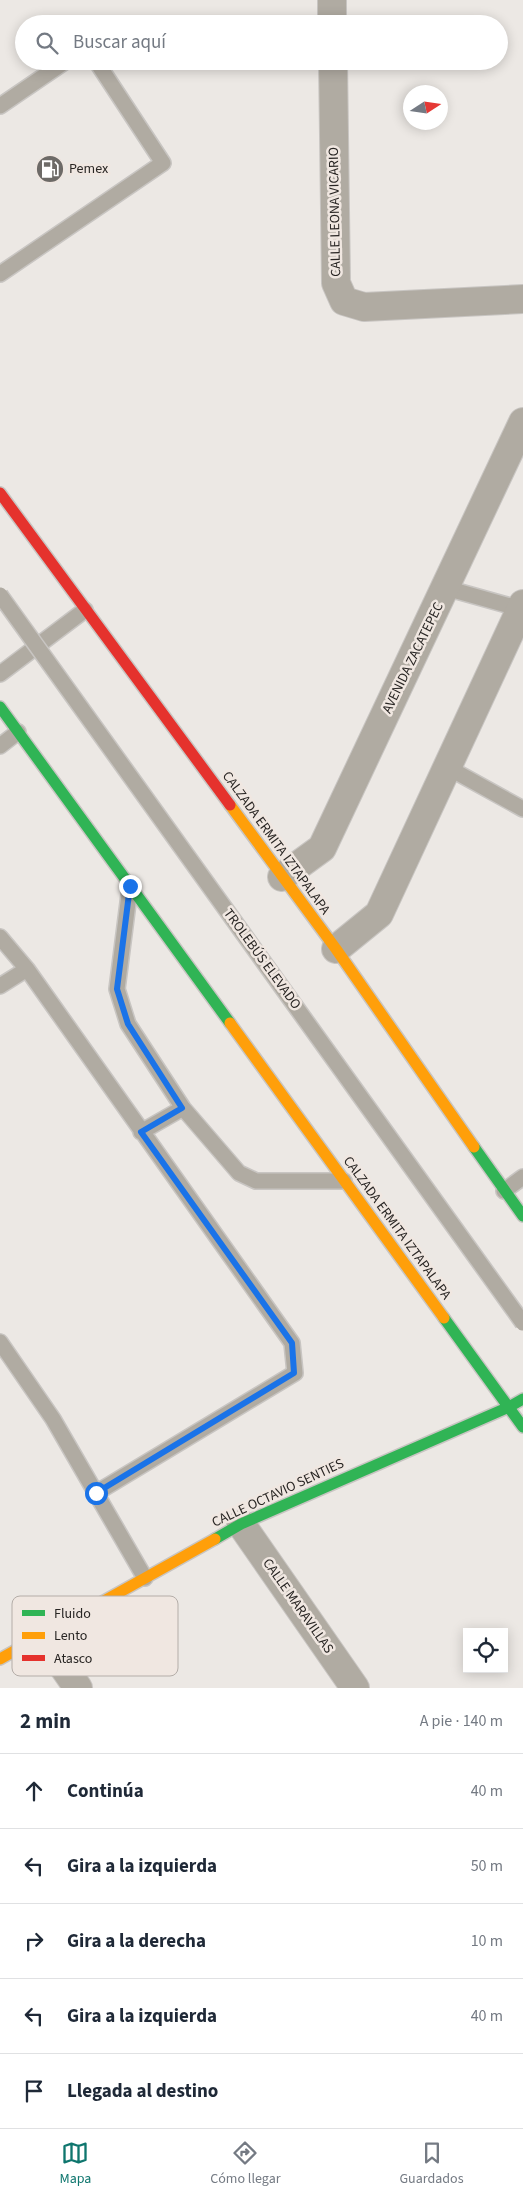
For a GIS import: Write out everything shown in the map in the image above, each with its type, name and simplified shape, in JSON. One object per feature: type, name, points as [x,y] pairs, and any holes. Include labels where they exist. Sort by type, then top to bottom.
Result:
[{"type":"main road","name":"CALZADA ERMITA IZTAPALAPA","points":[[0,492],[336,949],[523,1216]]},
{"type":"main road","name":"CALZADA ERMITA IZTAPALAPA","points":[[0,707],[523,1427]]},
{"type":"main road","name":"CALLE OCTAVIO SENTIES","points":[[112,1596],[241,1524],[509,1408],[523,1399]]},
{"type":"main road","name":"CALLE OCTAVIO SENTIES","points":[[0,1659],[12,1652]]},
{"type":"street","points":[[332,0],[332,15]]},
{"type":"street","name":"CALLE LEONA VICARIO","points":[[333,70],[336,283],[344,300],[364,307],[523,299]]},
{"type":"street","name":"AVENIDA ZACATEPEC","points":[[282,877],[322,848],[523,422]]},
{"type":"street","points":[[336,949],[379,914],[522,607]]},
{"type":"street","name":"CALLE MARAVILLAS","points":[[241,1524],[356,1688]]},
{"type":"street","points":[[70,1676],[78,1688]]},
{"type":"lane","points":[[0,106],[53,70]]},
{"type":"lane","points":[[0,274],[163,163],[102,70]]},
{"type":"lane","points":[[446,588],[522,607]]},
{"type":"lane","name":"TROLEBÚS ELEVADO","points":[[0,595],[523,1323]]},
{"type":"lane","points":[[0,674],[85,610]]},
{"type":"lane","points":[[0,746],[18,732]]},
{"type":"lane","points":[[447,767],[523,809]]},
{"type":"lane","points":[[130,886],[117,989],[128,1024],[182,1108],[239,1173],[256,1181],[344,1181]]},
{"type":"lane","points":[[0,937],[27,969],[292,1343],[294,1373],[96,1493]]},
{"type":"lane","points":[[0,986],[27,969]]},
{"type":"lane","points":[[141,1132],[182,1108]]},
{"type":"lane","points":[[504,1191],[523,1177]]},
{"type":"lane","points":[[0,1342],[53,1419],[144,1578]]},
{"type":"traffic: fast","points":[[0,707],[230,1023]]},
{"type":"traffic: fast","points":[[474,1147],[523,1216]]},
{"type":"traffic: fast","points":[[444,1318],[523,1427]]},
{"type":"traffic: fast","points":[[215,1539],[241,1524],[509,1407],[523,1399]]},
{"type":"traffic: slow","points":[[230,805],[336,949],[474,1147]]},
{"type":"traffic: slow","points":[[230,1023],[444,1318]]},
{"type":"traffic: slow","points":[[113,1596],[215,1539]]},
{"type":"traffic: slow","points":[[0,1659],[12,1652]]},
{"type":"traffic: jam","points":[[0,493],[230,805]]},
{"type":"place","name":"Pemex","points":[[50,169]]},
{"type":"route","points":[[96,1493],[294,1373],[292,1343],[141,1132],[182,1108],[128,1024],[117,989],[130,886]]}]
